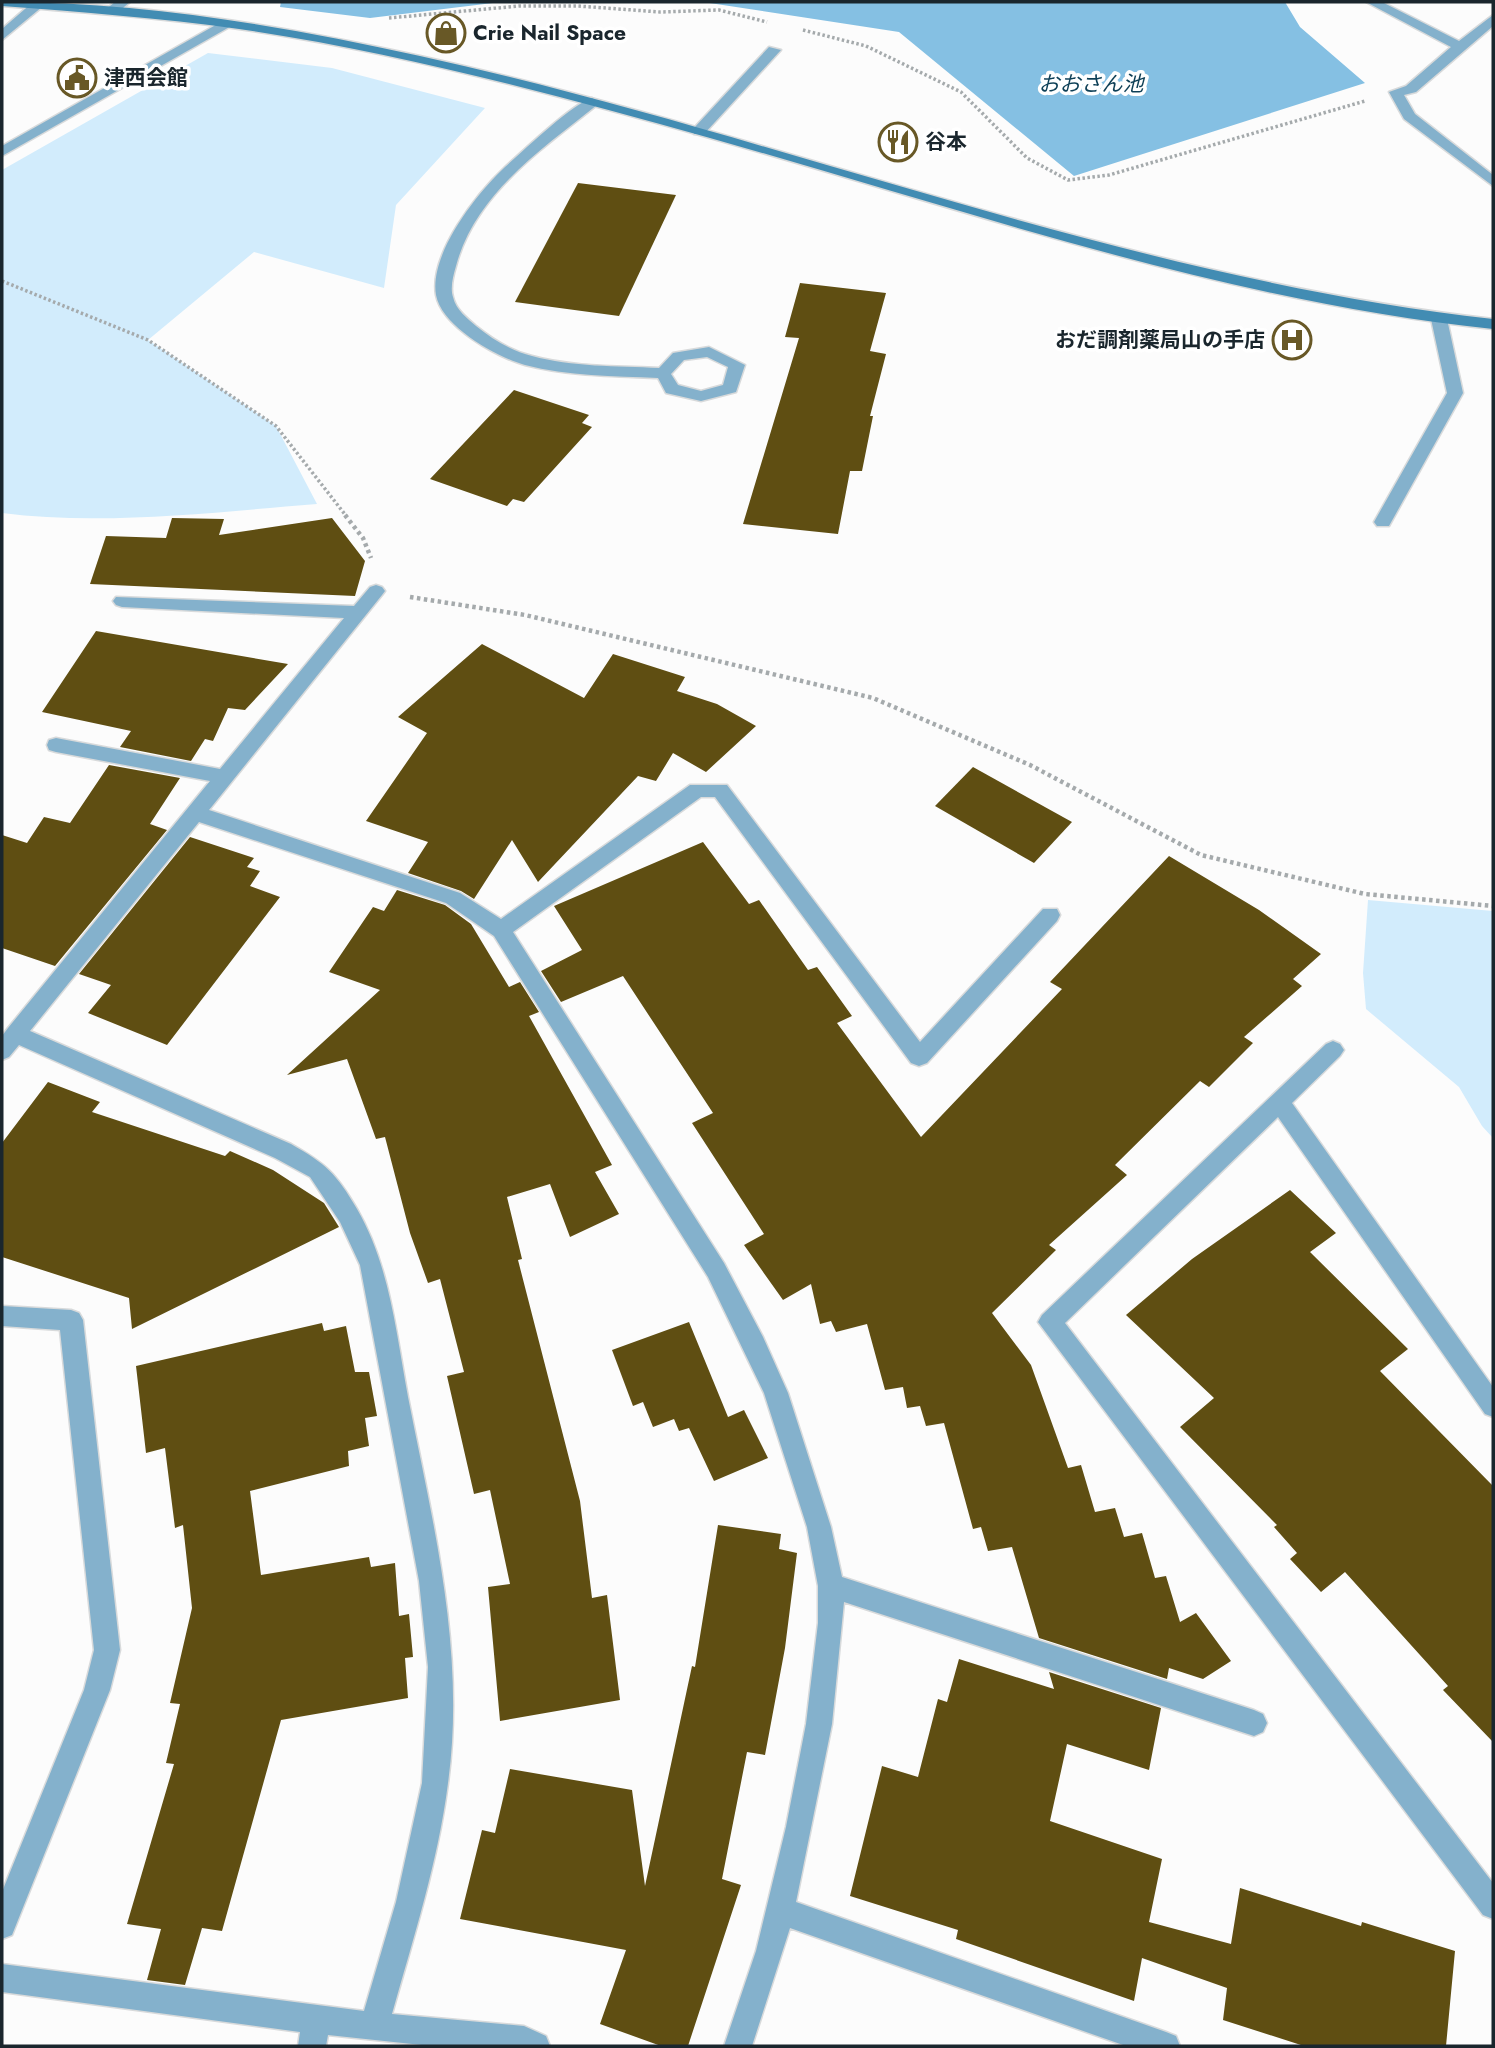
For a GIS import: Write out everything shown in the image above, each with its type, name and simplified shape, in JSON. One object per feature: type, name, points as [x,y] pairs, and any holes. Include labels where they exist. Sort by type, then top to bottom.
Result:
[{"type":"street","points":[[2,2],[117,6],[450,66],[699,131],[1171,267],[1299,297],[1439,319],[1493,324]]},
{"type":"street","points":[[1372,2],[1461,47]]},
{"type":"street","points":[[2,36],[40,3]]},
{"type":"street","points":[[1493,19],[1411,89],[1396,92],[1409,116],[1493,182]]},
{"type":"street","points":[[2,152],[226,25]]},
{"type":"street","points":[[699,131],[774,50]]},
{"type":"street","points":[[592,102],[520,161],[490,191],[468,221],[448,258],[443,293],[456,317],[478,336],[528,360],[596,370],[663,373]]},
{"type":"street","points":[[1383,522],[1455,393],[1439,319]]},
{"type":"street","points":[[373,2027],[410,1902],[435,1783],[441,1667],[432,1581],[371,1265],[349,1216],[317,1170],[283,1151],[9,1042],[376,591]]},
{"type":"street","points":[[122,601],[357,612]]},
{"type":"street","points":[[56,745],[225,777]]},
{"type":"street","points":[[501,930],[697,790],[720,790],[919,1057],[1050,915]]},
{"type":"street","points":[[195,813],[453,898],[501,930],[716,1270],[755,1344],[776,1393],[819,1527],[831,1587],[831,1623],[819,1724],[800,1827],[770,1951],[738,2046]]},
{"type":"street","points":[[1333,1050],[1050,1322],[1491,1897]]},
{"type":"street","points":[[1279,1101],[1493,1406]]},
{"type":"street","points":[[2,1316],[71,1320],[107,1650],[97,1690],[2,1926]]},
{"type":"street","points":[[831,1587],[1254,1723]]},
{"type":"street","points":[[779,1910],[1166,2046]]},
{"type":"street","points":[[2,1978],[315,2033],[373,2027],[524,2040],[536,2046]]},
{"type":"path","points":[[381,18],[519,6],[578,6],[660,12],[719,9],[772,23]]},
{"type":"path","points":[[799,30],[866,46],[961,92],[1027,158],[1068,180],[1109,175],[1396,92]]},
{"type":"path","points":[[2,281],[148,340],[276,426],[363,538],[375,569],[376,591],[525,615],[873,698],[1030,765],[1201,855],[1365,894],[1493,905]]},
{"type":"shaded area","points":[[208,53],[332,68],[485,108],[396,205],[384,288],[254,252],[148,340],[276,426],[317,504],[119,518],[40,517],[2,513],[2,170]]},
{"type":"shaded area","points":[[1368,900],[1493,911],[1493,1138],[1482,1126],[1459,1087],[1366,1009],[1363,973]]},
{"type":"water","points":[[281,2],[501,2],[370,18],[280,7]]},
{"type":"water","name":"おおさん池","points":[[703,2],[1285,2],[1300,27],[1365,83],[1074,176],[899,32]]},
{"type":"building","points":[[578,183],[676,195],[619,316],[515,302]]},
{"type":"building","points":[[800,283],[886,293],[870,351],[886,354],[870,416],[873,416],[862,471],[850,471],[838,534],[743,524],[799,338],[785,337]]},
{"type":"building","points":[[514,390],[589,415],[582,423],[592,427],[524,502],[513,499],[507,506],[430,479]]},
{"type":"building","points":[[172,518],[224,519],[219,535],[332,518],[365,561],[355,596],[90,584],[106,536],[166,538]]},
{"type":"building","points":[[96,631],[288,664],[245,710],[228,708],[213,741],[205,739],[191,761],[120,747],[131,731],[42,712]]},
{"type":"building","points":[[482,644],[584,698],[613,654],[685,677],[677,691],[717,704],[756,726],[706,772],[673,753],[656,781],[638,776],[538,882],[512,840],[474,899],[461,891],[408,873],[428,842],[366,821],[427,733],[398,717]]},
{"type":"building","points":[[109,765],[180,778],[150,824],[167,830],[55,966],[2,948],[2,835],[27,843],[44,817],[70,823]]},
{"type":"building","points":[[973,767],[1072,822],[1034,863],[935,806]]},
{"type":"building","points":[[190,837],[254,858],[247,867],[260,871],[250,886],[280,897],[167,1045],[88,1013],[111,985],[79,974]]},
{"type":"building","points":[[703,842],[749,904],[759,900],[808,970],[817,967],[852,1016],[837,1023],[921,1137],[1062,989],[1050,982],[1169,856],[1259,910],[1321,954],[1293,979],[1302,986],[1244,1037],[1253,1043],[1209,1087],[1200,1081],[1115,1165],[1127,1175],[1049,1245],[1056,1250],[992,1313],[1031,1365],[1068,1468],[1081,1465],[1095,1512],[1115,1508],[1124,1537],[1142,1533],[1155,1578],[1166,1576],[1180,1622],[1196,1613],[1231,1661],[1203,1679],[1169,1668],[1167,1679],[1039,1638],[1012,1547],[988,1551],[981,1527],[973,1529],[944,1423],[926,1426],[920,1406],[907,1408],[903,1387],[885,1390],[867,1324],[836,1332],[831,1321],[820,1324],[811,1284],[783,1300],[744,1245],[764,1234],[692,1123],[713,1113],[623,976],[561,1002],[541,971],[582,950],[554,906]]},
{"type":"building","points":[[397,890],[445,905],[471,924],[509,987],[520,982],[539,1012],[529,1016],[612,1165],[595,1172],[619,1214],[570,1237],[550,1184],[507,1197],[522,1259],[518,1260],[580,1501],[592,1598],[607,1595],[620,1700],[500,1721],[488,1587],[510,1584],[490,1490],[474,1494],[447,1376],[464,1372],[440,1279],[428,1283],[410,1233],[385,1137],[376,1139],[347,1059],[287,1075],[380,990],[329,972],[373,907],[384,911]]},
{"type":"building","points":[[48,1082],[100,1102],[92,1112],[225,1156],[230,1151],[273,1170],[324,1203],[339,1227],[132,1329],[129,1298],[2,1257],[2,1143]]},
{"type":"building","points":[[1290,1190],[1336,1233],[1310,1252],[1408,1349],[1380,1371],[1493,1486],[1493,1742],[1443,1690],[1448,1686],[1345,1572],[1321,1592],[1290,1559],[1297,1553],[1274,1527],[1277,1525],[1180,1427],[1214,1398],[1126,1315],[1192,1259]]},
{"type":"building","points":[[689,1322],[728,1417],[744,1410],[768,1458],[714,1481],[689,1428],[679,1431],[674,1419],[653,1427],[643,1402],[633,1406],[612,1350]]},
{"type":"building","points":[[322,1323],[324,1331],[346,1326],[355,1372],[369,1372],[377,1416],[365,1418],[369,1446],[348,1451],[349,1466],[250,1491],[261,1575],[369,1557],[371,1567],[395,1563],[399,1616],[409,1614],[413,1657],[405,1658],[408,1698],[281,1720],[222,1931],[202,1928],[185,1985],[147,1980],[161,1929],[127,1924],[174,1764],[166,1763],[180,1704],[170,1703],[192,1608],[183,1525],[175,1528],[165,1448],[146,1453],[136,1366]]},
{"type":"building","points":[[718,1525],[781,1534],[779,1549],[797,1553],[785,1648],[765,1755],[747,1752],[722,1879],[741,1885],[688,2046],[661,2046],[600,2024],[626,1950],[460,1919],[482,1830],[495,1833],[510,1769],[632,1790],[645,1886],[692,1666],[695,1667]]},
{"type":"building","points":[[959,1659],[1054,1689],[1049,1672],[1161,1708],[1149,1770],[1067,1744],[1050,1821],[1162,1859],[1149,1922],[1231,1944],[1240,1888],[1361,1926],[1362,1922],[1455,1951],[1446,2046],[1304,2046],[1223,2020],[1227,1988],[1142,1958],[1134,2001],[956,1939],[958,1930],[850,1896],[882,1766],[918,1777],[938,1699],[947,1702]]},
{"type":"place","name":"Crie Nail Space","points":[[446,33]]},
{"type":"place","name":"津西会館","points":[[77,78]]},
{"type":"place","name":"谷本","points":[[898,142]]},
{"type":"place","name":"おだ調剤薬局山の手店","points":[[1292,340]]}]
